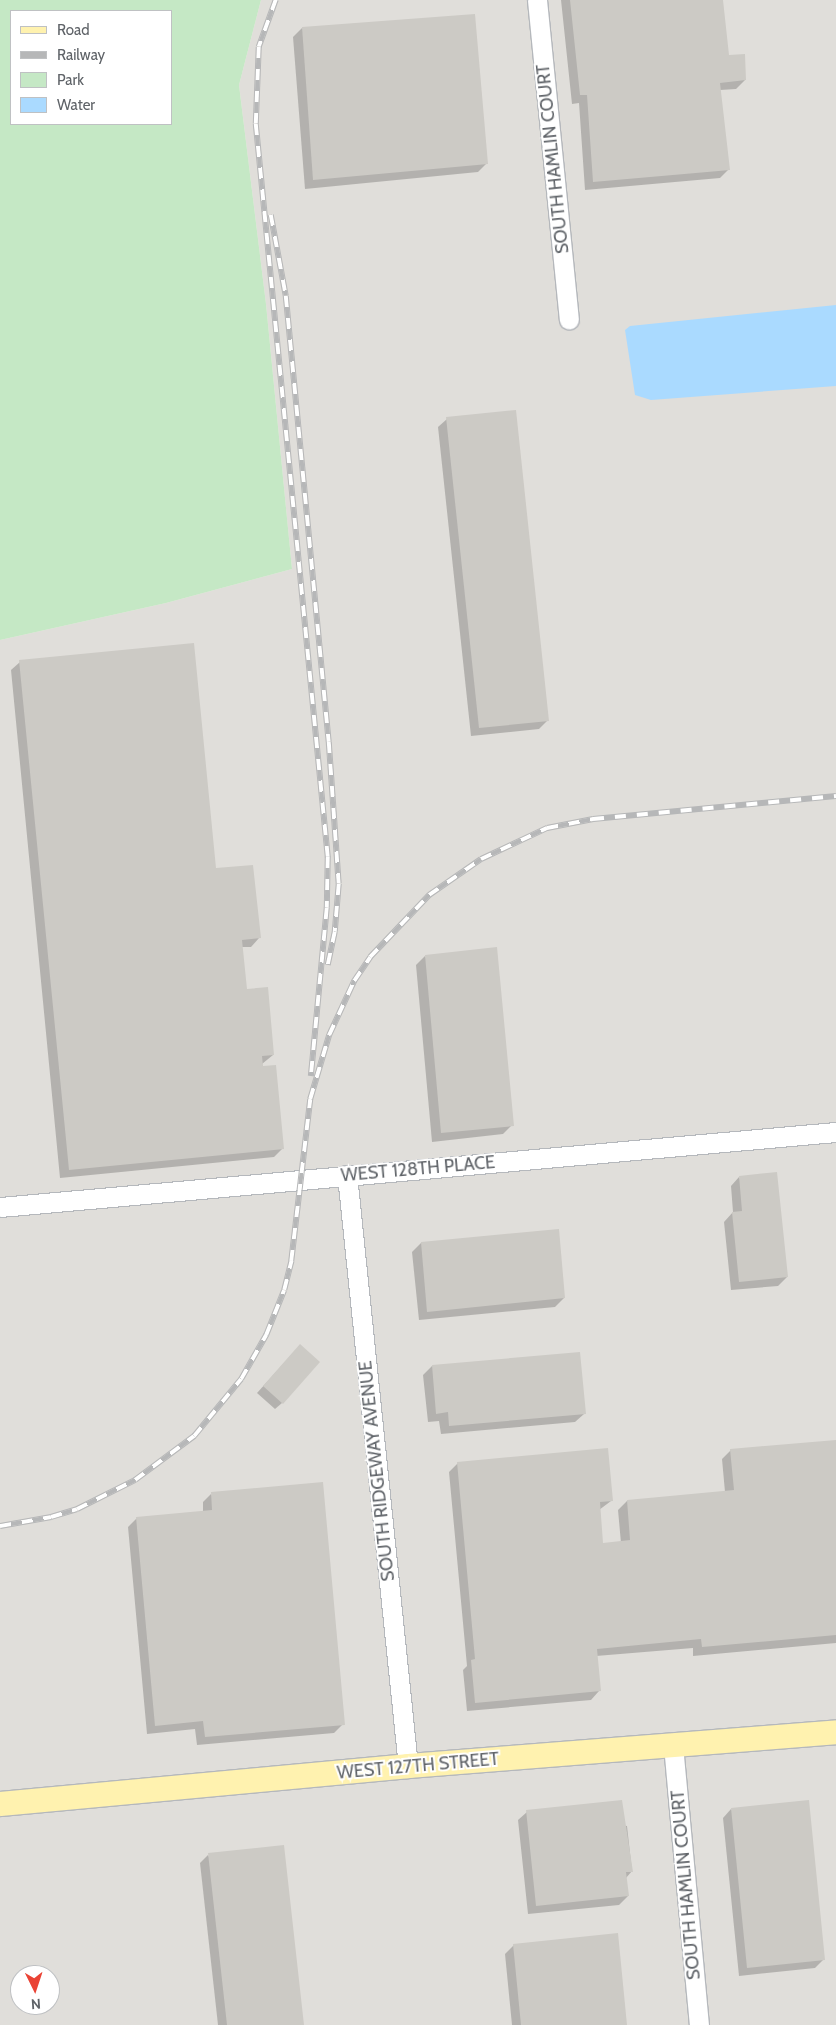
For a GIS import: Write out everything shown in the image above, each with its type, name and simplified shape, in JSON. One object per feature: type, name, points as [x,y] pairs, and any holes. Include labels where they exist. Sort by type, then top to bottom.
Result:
[{"type":"main road","name":"WEST 127TH STREET","points":[[0,1804],[408,1766],[836,1732]]},
{"type":"street","name":"SOUTH HAMLIN COURT","points":[[537,0],[569,319]]},
{"type":"street","name":"WEST 128TH PLACE","points":[[0,1207],[836,1132]]},
{"type":"street","name":"SOUTH RIDGEWAY AVENUE","points":[[346,1175],[408,1766]]},
{"type":"street","name":"SOUTH HAMLIN COURT","points":[[672,1745],[699,2025]]},
{"type":"shaded area","points":[[261,0],[836,0],[836,2025],[0,2025],[0,640],[166,603],[292,569],[266,304],[239,85]]},
{"type":"green space","points":[[0,0],[261,0],[239,85],[266,304],[292,569],[166,603],[0,640]]},
{"type":"water","points":[[836,305],[836,386],[651,400],[635,395],[625,330],[630,326]]},
{"type":"building","points":[[570,0],[723,0],[729,55],[745,54],[746,80],[720,83],[730,170],[593,182],[587,95],[580,95]]},
{"type":"building","points":[[475,14],[488,164],[313,180],[302,27]]},
{"type":"building","points":[[516,410],[549,721],[479,728],[446,417]]},
{"type":"building","points":[[194,643],[216,868],[253,865],[261,938],[242,940],[247,989],[268,987],[274,1055],[262,1056],[263,1066],[276,1065],[284,1149],[69,1170],[19,660]]},
{"type":"building","points":[[497,947],[514,1126],[441,1133],[425,955]]},
{"type":"building","points":[[777,1172],[788,1277],[739,1282],[732,1212],[742,1211],[739,1176]]},
{"type":"building","points":[[559,1229],[565,1298],[427,1312],[421,1242]]},
{"type":"building","points":[[300,1344],[320,1362],[283,1404],[263,1386]]},
{"type":"building","points":[[580,1352],[586,1414],[449,1426],[448,1412],[436,1414],[432,1365]]},
{"type":"building","points":[[836,1440],[836,1635],[702,1647],[701,1639],[597,1649],[601,1691],[475,1703],[471,1660],[475,1659],[457,1462],[608,1448],[613,1501],[600,1502],[603,1543],[630,1540],[627,1500],[734,1490],[730,1449]]},
{"type":"building","points":[[323,1482],[345,1725],[205,1737],[203,1721],[155,1726],[136,1517],[212,1510],[211,1492]]},
{"type":"building","points":[[622,1800],[633,1872],[626,1872],[629,1896],[536,1906],[526,1810]]},
{"type":"building","points":[[809,1800],[825,1960],[747,1968],[731,1808]]},
{"type":"building","points":[[284,1845],[304,2025],[227,2025],[208,1853]]},
{"type":"building","points":[[618,1933],[627,2025],[521,2025],[513,1944]]},
{"type":"railway","points":[[276,0],[259,47],[256,124],[328,857],[327,908],[311,1076]]},
{"type":"railway","points":[[271,215],[286,296],[329,742],[339,884],[335,932],[328,965]]},
{"type":"railway","points":[[0,1526],[51,1517],[77,1509],[135,1480],[194,1436],[241,1379],[266,1335],[284,1290],[291,1261],[310,1099],[329,1035],[354,981],[370,957],[429,895],[481,859],[547,828],[593,819],[836,796]]}]
